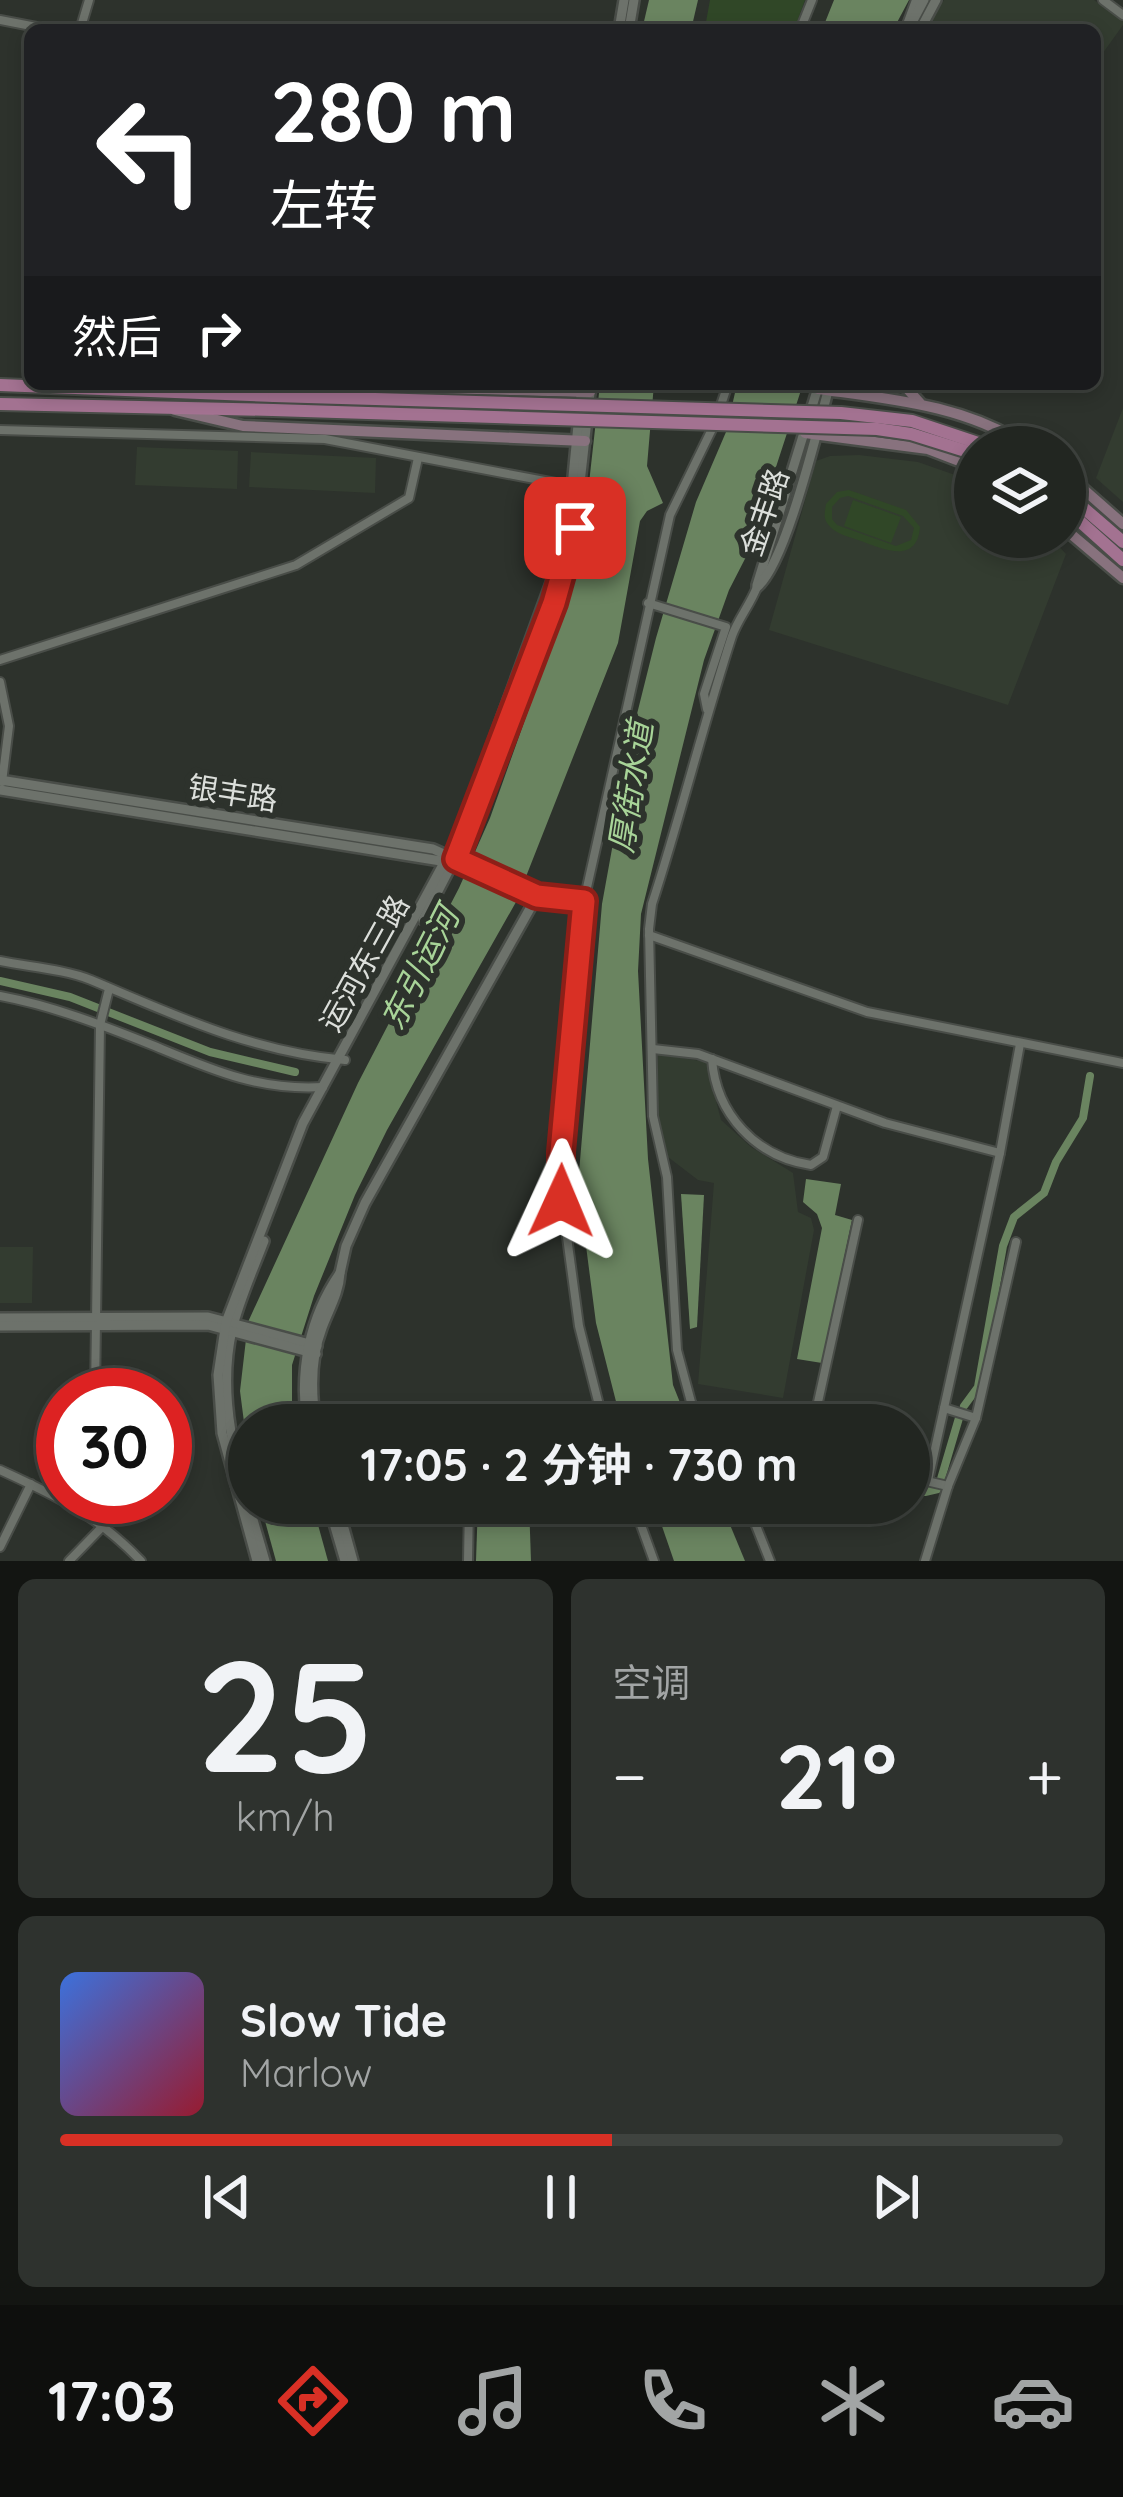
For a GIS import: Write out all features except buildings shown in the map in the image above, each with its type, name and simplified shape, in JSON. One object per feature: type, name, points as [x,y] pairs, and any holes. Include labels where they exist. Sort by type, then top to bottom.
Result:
[{"type":"main road","points":[[137,390],[274,403],[877,429],[954,447]]},
{"type":"main road","points":[[164,391],[177,390]]},
{"type":"main road","points":[[840,390],[923,405],[989,426]]},
{"type":"main road","points":[[909,390],[923,405]]},
{"type":"main road","points":[[0,404],[166,408],[274,403],[841,412],[912,421],[954,435]]},
{"type":"main road","points":[[166,408],[243,427],[581,440]]},
{"type":"main road","points":[[810,434],[928,449],[954,459]]},
{"type":"main road","points":[[1086,491],[1123,524]]},
{"type":"main road","points":[[1086,510],[1123,542]]},
{"type":"main road","points":[[1086,527],[1123,560]]},
{"type":"main road","points":[[1086,547],[1123,578]]},
{"type":"street","points":[[1103,0],[1123,15]]},
{"type":"street","name":"运河东三路","points":[[233,1328],[309,1124],[451,859],[554,603],[575,528],[586,390]]},
{"type":"street","points":[[599,1404],[579,1326],[560,1185],[584,901],[673,503],[712,431],[726,390]]},
{"type":"street","name":"金丰路","points":[[757,586],[823,390]]},
{"type":"street","points":[[0,430],[325,439],[571,486]]},
{"type":"street","name":"运河东三路","points":[[451,859],[554,580],[568,528],[581,440]]},
{"type":"street","points":[[0,660],[296,566],[409,498],[418,458]]},
{"type":"street","points":[[692,1404],[677,1350],[667,1177],[653,1116],[649,935],[652,904],[708,710],[735,628],[757,586]]},
{"type":"street","points":[[648,603],[726,627],[704,694],[708,710]]},
{"type":"street","points":[[0,682],[9,726],[1,784]]},
{"type":"street","name":"银丰路","points":[[1,784],[451,859],[537,896],[584,901]]},
{"type":"street","points":[[308,1404],[303,1380],[309,1348],[365,1203],[537,896]]},
{"type":"street","points":[[649,935],[867,1012],[1123,1063]]},
{"type":"street","points":[[0,961],[87,978],[108,993],[235,1040],[342,1059]]},
{"type":"street","points":[[94,1368],[101,1020],[108,993]]},
{"type":"street","points":[[0,996],[101,1020],[243,1082],[323,1087]]},
{"type":"street","points":[[930,1472],[1020,1044]]},
{"type":"street","points":[[653,1049],[712,1059],[885,1124],[1000,1153]]},
{"type":"street","name":"运河东三路","points":[[261,1561],[222,1433],[218,1375],[286,1162],[342,1059]]},
{"type":"street","points":[[712,1059],[721,1101],[737,1126],[767,1150],[794,1163],[811,1165],[823,1157],[838,1105]]},
{"type":"street","points":[[818,1404],[858,1220]]},
{"type":"street","points":[[925,1561],[976,1418],[1016,1242]]},
{"type":"street","points":[[0,1322],[196,1316],[309,1348]]},
{"type":"street","points":[[944,1408],[976,1418]]},
{"type":"street","points":[[0,1470],[36,1487]]},
{"type":"street","points":[[930,1482],[948,1486]]},
{"type":"street","points":[[0,1547],[31,1484]]},
{"type":"street","points":[[69,1561],[101,1524]]},
{"type":"street","points":[[103,1524],[141,1561]]},
{"type":"street","points":[[338,1524],[349,1561]]},
{"type":"street","points":[[468,1561],[469,1524]]},
{"type":"street","points":[[640,1524],[654,1561]]},
{"type":"street","points":[[755,1524],[770,1561]]},
{"type":"shaded area","points":[[710,0],[805,0],[796,24],[700,24],[706,22]]},
{"type":"shaded area","points":[[944,0],[1094,0],[1123,21],[1101,56],[1101,24],[929,24]]},
{"type":"shaded area","points":[[1123,408],[1123,502],[1096,478]]},
{"type":"shaded area","points":[[137,447],[238,451],[237,489],[135,485]]},
{"type":"shaded area","points":[[251,452],[376,458],[375,493],[249,487]]},
{"type":"shaded area","points":[[830,456],[918,462],[954,475],[954,558],[1064,558],[1008,705],[769,630],[816,461]]},
{"type":"shaded area","points":[[849,490],[906,510],[920,527],[918,539],[898,551],[834,530],[825,514],[826,504],[837,492]],"holes":[[[848,496],[903,516],[914,528],[911,540],[896,546],[837,525],[832,507]]]},
{"type":"shaded area","points":[[853,500],[901,517],[891,543],[844,526]]},
{"type":"shaded area","points":[[658,1054],[706,1062],[721,1120],[751,1147],[793,1173],[798,1212],[811,1218],[814,1230],[783,1398],[698,1384],[714,1183],[698,1180],[668,1157],[658,1117]]},
{"type":"shaded area","points":[[0,1247],[33,1247],[32,1303],[0,1303]]},
{"type":"water","points":[[649,0],[698,0],[692,24],[643,24]]},
{"type":"water","points":[[834,0],[909,0],[896,24],[824,24]]},
{"type":"water","name":"东引运河","points":[[599,390],[653,390],[647,466],[663,503],[640,521],[618,643],[516,902],[355,1195],[292,1365],[292,1404],[242,1404],[248,1322],[358,1083],[490,818],[580,565]]},
{"type":"water","name":"厚街水道","points":[[736,390],[801,390],[748,553],[704,660],[641,914],[638,971],[648,1159],[673,1385],[681,1404],[617,1404],[596,1323],[578,1184],[602,904],[635,722],[696,502],[726,432]]},
{"type":"water","points":[[806,1179],[841,1184],[835,1215],[852,1220],[822,1363],[797,1359],[822,1228],[817,1214],[803,1202]]},
{"type":"water","points":[[681,1194],[704,1195],[697,1327],[690,1329]]},
{"type":"water","points":[[266,1524],[318,1524],[328,1561],[276,1561]]},
{"type":"water","points":[[477,1524],[530,1524],[531,1561],[476,1561]]},
{"type":"water","points":[[661,1524],[730,1524],[745,1561],[674,1561]]},
{"type":"waterway","points":[[0,981],[70,997],[210,1052],[295,1072]]},
{"type":"waterway","points":[[964,1406],[978,1387],[1003,1246],[1014,1217],[1044,1193],[1056,1162],[1083,1118],[1090,1076]]},
{"type":"waterway","points":[[930,1491],[938,1489],[959,1418]]},
{"type":"route","points":[[561,1201],[561,1152],[584,901],[537,896],[456,859],[554,603],[575,528]]}]
